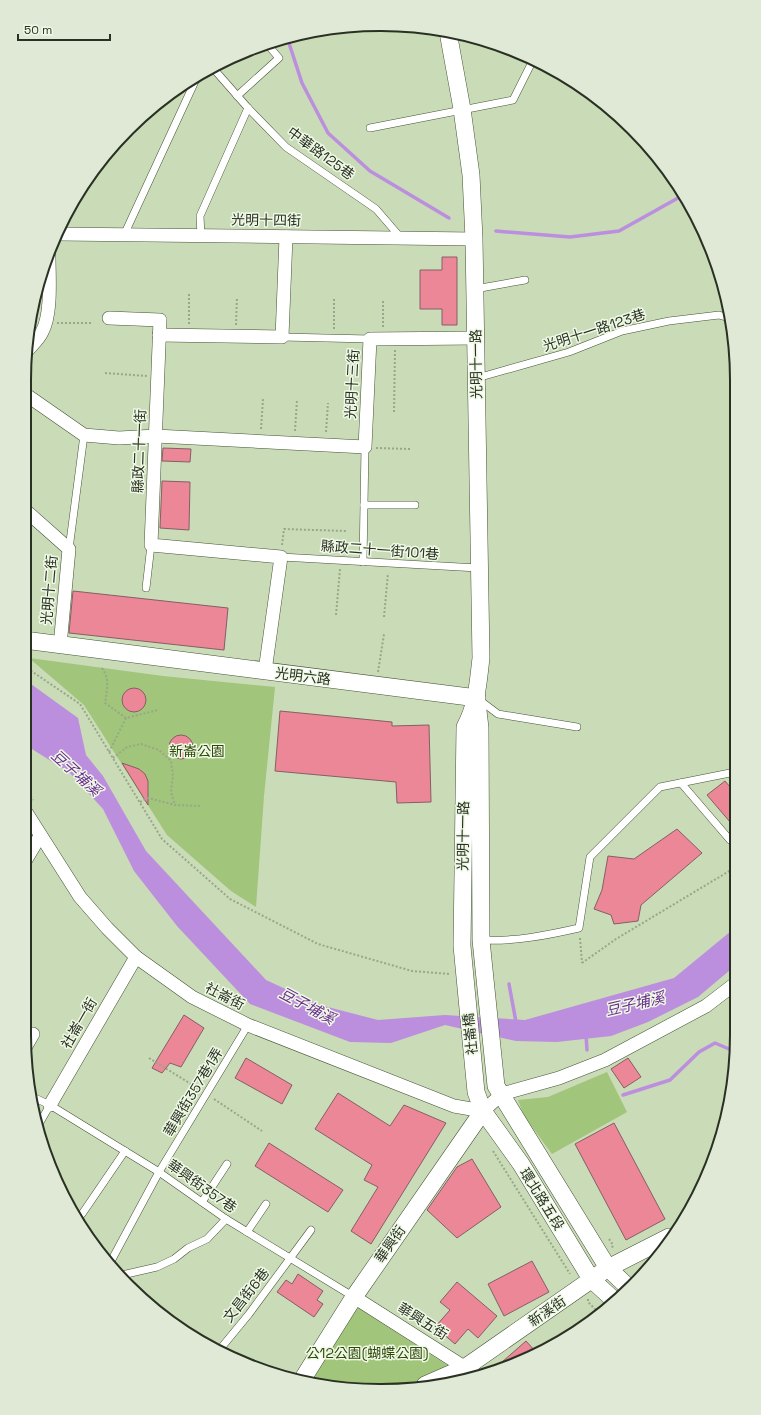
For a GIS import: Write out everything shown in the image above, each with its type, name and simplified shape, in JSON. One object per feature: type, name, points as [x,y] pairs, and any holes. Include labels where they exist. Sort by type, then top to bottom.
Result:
[{"type":"street","name":"光明十一路","points":[[449,38],[462,109],[471,175],[474,239],[478,568],[481,658],[477,698],[472,715],[465,727],[462,946],[458,975]]},
{"type":"street","name":"光明十四街","points":[[64,234],[474,239]]},
{"type":"street","points":[[159,335],[282,337],[286,237]]},
{"type":"street","points":[[33,343],[42,333],[48,312],[49,272]]},
{"type":"street","name":"縣政二十一街","points":[[109,318],[160,320],[151,545]]},
{"type":"street","points":[[383,339],[476,338]]},
{"type":"street","name":"光明十三街","points":[[365,447],[383,339]]},
{"type":"street","points":[[31,398],[84,435],[119,438],[156,436],[365,447]]},
{"type":"street","name":"光明十二街","points":[[31,515],[69,549],[60,646]]},
{"type":"street","points":[[151,545],[281,557],[265,671]]},
{"type":"street","name":"光明六路","points":[[31,641],[477,698]]},
{"type":"street","name":"光明十一路","points":[[477,698],[480,728],[481,940],[484,974]]},
{"type":"street","name":"社崙街","points":[[31,808],[40,836],[80,897],[107,928],[136,957],[192,997],[248,1025],[454,1106],[483,1111]]},
{"type":"street","points":[[31,852],[40,836]]},
{"type":"street","name":"社崙一街","points":[[50,1105],[136,957]]},
{"type":"street","name":"社崙橋","points":[[484,974],[499,1090]]},
{"type":"street","name":"社崙橋","points":[[458,975],[476,1092]]},
{"type":"street","points":[[483,1111],[499,1090],[559,1078],[605,1060],[706,1006],[730,988]]},
{"type":"street","name":"環北路五段","points":[[499,1090],[608,1268],[625,1284]]},
{"type":"street","name":"環北路五段","points":[[476,1092],[483,1111],[521,1164],[592,1279],[611,1297]]},
{"type":"street","name":"華興街","points":[[305,1375],[354,1297],[483,1111]]},
{"type":"street","name":"新溪街","points":[[450,1377],[470,1370],[608,1268],[663,1240]]},
{"type":"street","name":"華興五街","points":[[354,1297],[470,1370]]},
{"type":"lane","points":[[237,96],[279,58],[271,49]]},
{"type":"lane","points":[[370,128],[513,100],[530,65]]},
{"type":"lane","name":"中華路125巷","points":[[217,72],[248,108],[286,147],[376,209],[401,238]]},
{"type":"lane","points":[[124,235],[193,86]]},
{"type":"lane","points":[[201,236],[200,216],[248,108]]},
{"type":"lane","points":[[475,289],[525,280]]},
{"type":"lane","name":"光明十一路123巷","points":[[476,378],[569,352],[622,331],[668,321],[719,315],[724,316]]},
{"type":"lane","points":[[282,337],[383,339]]},
{"type":"lane","points":[[69,549],[84,435]]},
{"type":"lane","points":[[363,562],[365,447]]},
{"type":"lane","points":[[364,505],[415,506]]},
{"type":"lane","points":[[146,588],[151,545]]},
{"type":"lane","name":"縣政二十一街101巷","points":[[281,557],[478,568]]},
{"type":"lane","name":"光明六路","points":[[477,698],[498,714],[577,726]]},
{"type":"lane","points":[[481,940],[493,941],[551,934],[580,928],[590,857],[660,787],[730,773]]},
{"type":"lane","points":[[681,783],[730,840]]},
{"type":"lane","name":"華興街357巷1弄","points":[[112,1258],[159,1172],[248,1025]]},
{"type":"lane","name":"華興街357巷","points":[[37,1099],[50,1105],[159,1172],[226,1219],[354,1297]]},
{"type":"lane","points":[[42,1119],[50,1105]]},
{"type":"lane","points":[[82,1214],[125,1151]]},
{"type":"lane","points":[[202,1202],[227,1164]]},
{"type":"lane","points":[[248,1232],[266,1204]]},
{"type":"lane","points":[[126,1274],[156,1267],[174,1259],[188,1248],[207,1239],[226,1219]]},
{"type":"lane","name":"文昌街6巷","points":[[222,1346],[249,1314],[311,1230]]},
{"type":"path","points":[[188,335],[190,293]]},
{"type":"path","points":[[235,336],[237,297]]},
{"type":"path","points":[[334,298],[334,338]]},
{"type":"path","points":[[383,301],[383,339],[394,412]]},
{"type":"path","points":[[45,323],[92,323]]},
{"type":"path","points":[[105,374],[158,376]]},
{"type":"path","points":[[260,442],[263,399]]},
{"type":"path","points":[[294,444],[297,400]]},
{"type":"path","name":"光明十三街","points":[[325,445],[328,403]]},
{"type":"path","points":[[365,447],[410,449]]},
{"type":"path","points":[[281,557],[284,529],[346,531]]},
{"type":"path","points":[[336,615],[341,560]]},
{"type":"path","points":[[384,617],[388,563]]},
{"type":"path","points":[[376,685],[384,634]]},
{"type":"path","points":[[102,668],[107,675],[108,688],[105,703],[126,718]]},
{"type":"path","points":[[31,671],[80,704],[162,838],[230,899],[318,944],[412,971],[458,975]]},
{"type":"path","points":[[109,752],[126,718],[158,710]]},
{"type":"path","points":[[113,758],[127,747],[141,744],[159,750],[171,761],[173,776],[171,792],[175,805]]},
{"type":"path","points":[[140,802],[148,798],[175,805],[202,806]]},
{"type":"path","points":[[580,928],[582,963],[616,939],[730,871]]},
{"type":"green space","name":"新崙公園","points":[[31,658],[163,676],[275,687],[264,796],[256,907],[231,891],[167,835],[84,705]]},
{"type":"green space","points":[[31,823],[40,836],[31,851]]},
{"type":"green space","points":[[607,1072],[627,1112],[552,1154],[524,1116],[518,1100],[548,1097]]},
{"type":"green space","name":"公12公園(蝴蝶公園)","points":[[357,1307],[453,1369],[413,1382],[403,1383],[358,1383],[312,1377]]},
{"type":"water","name":"豆子埔溪","points":[[31,684],[78,718],[86,755],[103,776],[146,851],[266,980],[320,1005],[378,1020],[445,1015],[525,1020],[674,978],[730,932],[730,970],[698,997],[648,1022],[611,1036],[557,1042],[516,1041],[445,1025],[391,1043],[350,1042],[250,1004],[177,926],[134,871],[103,809],[70,773],[31,748]]},
{"type":"building","points":[[442,257],[457,257],[457,325],[442,325],[442,309],[420,309],[420,270],[442,270]]},
{"type":"building","points":[[163,448],[191,449],[190,462],[162,461]]},
{"type":"building","points":[[162,481],[190,482],[189,530],[160,528]]},
{"type":"building","points":[[73,591],[228,608],[224,650],[69,633]]},
{"type":"building","points":[[129,688],[139,688],[146,695],[146,705],[139,712],[129,712],[122,705],[122,695]]},
{"type":"building","points":[[280,711],[392,722],[392,726],[429,725],[431,802],[397,803],[396,782],[275,771]]},
{"type":"building","points":[[181,735],[189,739],[193,747],[189,755],[181,759],[173,755],[169,747],[173,739]]},
{"type":"building","points":[[122,763],[139,769],[145,774],[148,781],[148,805]]},
{"type":"building","points":[[725,781],[730,787],[730,822],[707,795]]},
{"type":"building","points":[[677,829],[702,853],[641,905],[638,921],[614,924],[611,915],[594,909],[602,890],[608,856],[634,859]]},
{"type":"building","points":[[184,1015],[204,1028],[181,1067],[170,1063],[162,1073],[152,1068]]},
{"type":"building","points":[[246,1058],[292,1085],[282,1104],[235,1078]]},
{"type":"building","points":[[628,1058],[641,1077],[624,1088],[611,1069]]},
{"type":"building","points":[[338,1093],[390,1126],[404,1105],[446,1123],[371,1244],[351,1231],[378,1187],[364,1180],[372,1165],[315,1129]]},
{"type":"building","points":[[614,1123],[665,1219],[626,1240],[575,1144]]},
{"type":"building","points":[[269,1143],[343,1190],[328,1212],[255,1166]]},
{"type":"building","points":[[472,1159],[501,1207],[457,1238],[427,1210],[457,1167]]},
{"type":"building","points":[[532,1261],[549,1292],[504,1316],[488,1284]]},
{"type":"building","points":[[298,1274],[323,1291],[317,1300],[323,1304],[314,1317],[277,1292],[286,1280],[292,1284]]},
{"type":"building","points":[[457,1282],[497,1316],[478,1338],[468,1329],[455,1344],[435,1327],[450,1310],[440,1302]]},
{"type":"building","points":[[526,1341],[533,1349],[514,1357],[503,1361]]},
{"type":"waterway","points":[[289,43],[302,83],[328,133],[370,171],[449,218]]},
{"type":"waterway","points":[[496,231],[570,237],[619,231],[678,198]]},
{"type":"waterway","points":[[509,984],[516,1022]]},
{"type":"waterway","points":[[586,1035],[587,1050]]},
{"type":"waterway","points":[[623,1095],[670,1080],[699,1052],[715,1043],[729,1049]]}]
